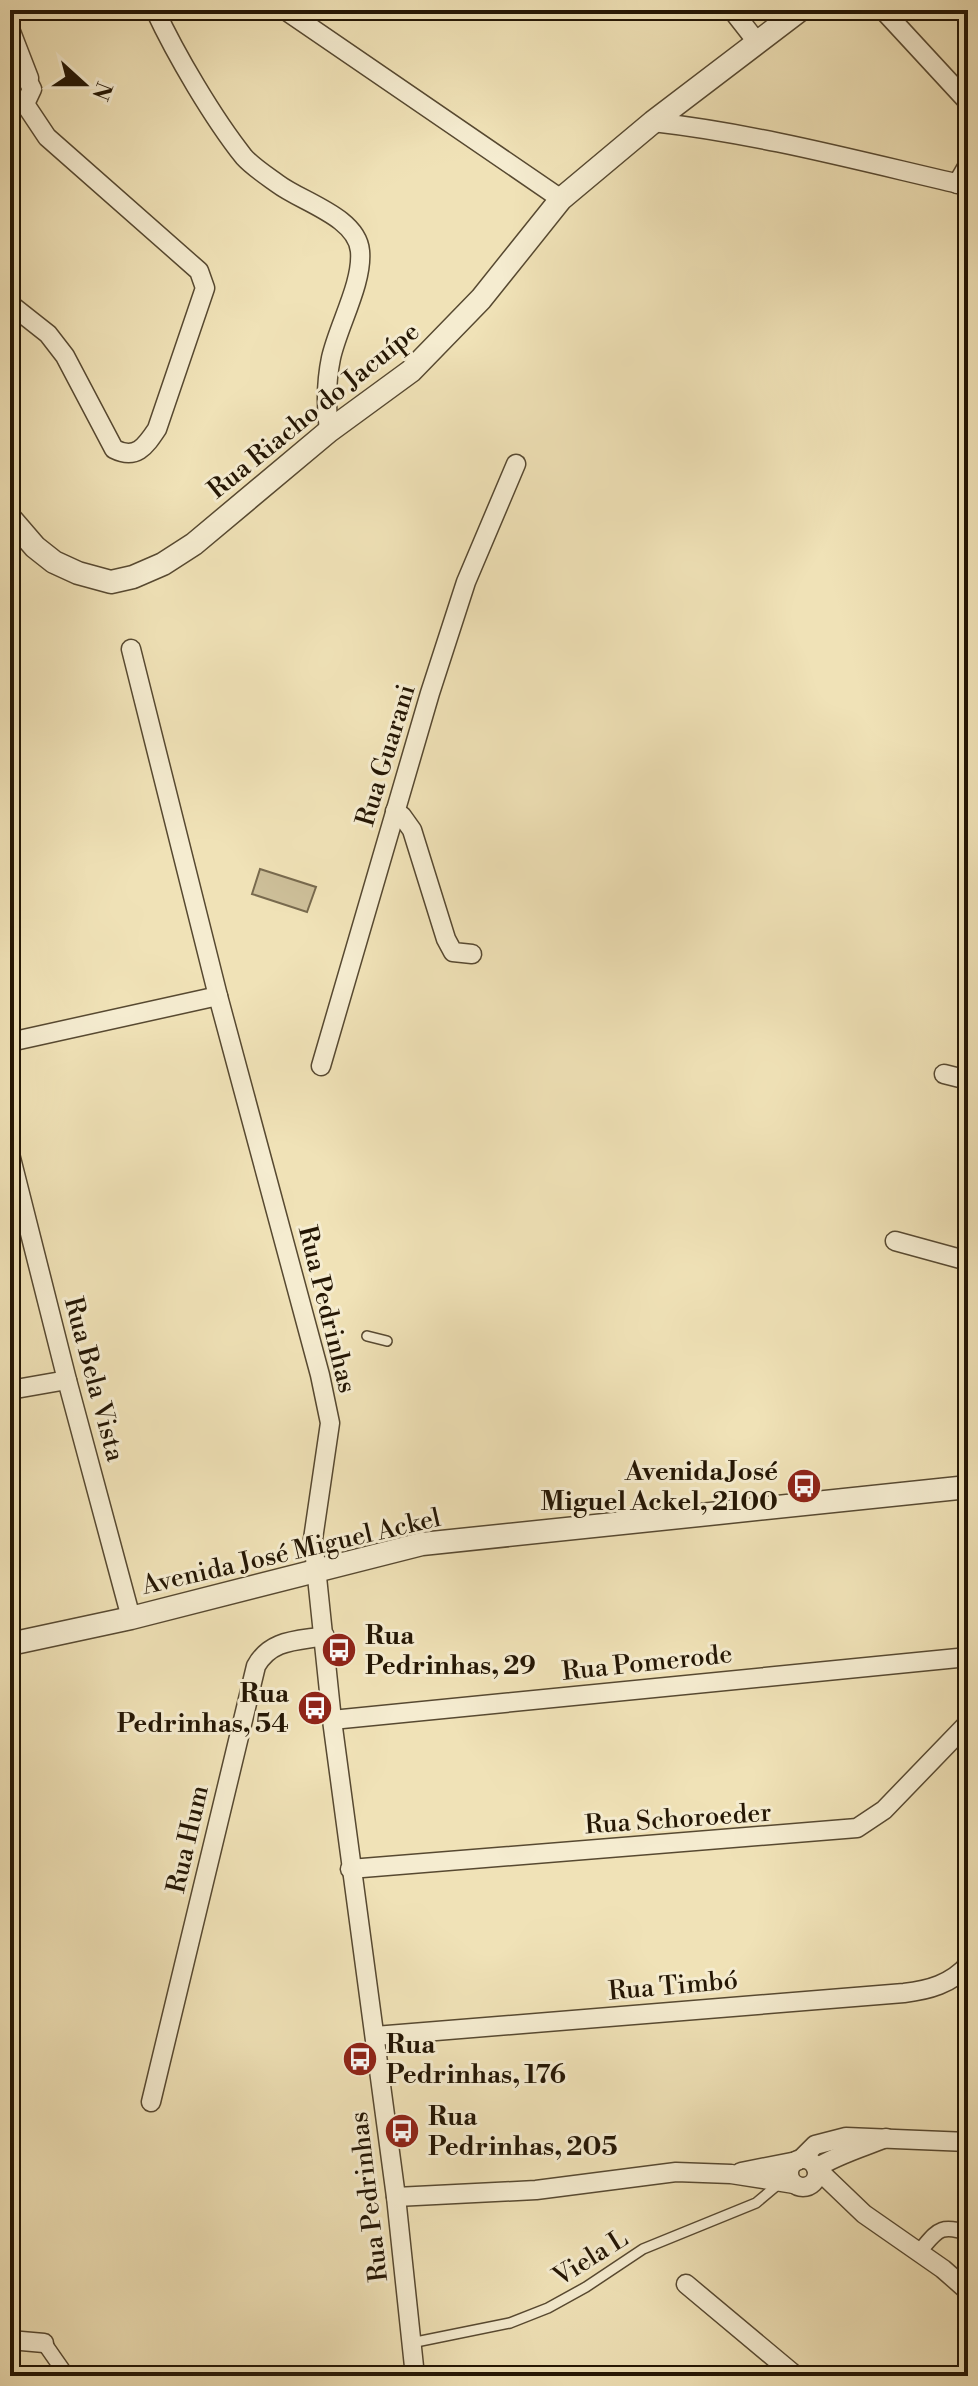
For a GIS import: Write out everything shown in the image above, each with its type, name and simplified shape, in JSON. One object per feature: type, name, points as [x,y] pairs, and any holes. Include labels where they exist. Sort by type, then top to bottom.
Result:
[{"type":"street","points":[[155,10],[165,32],[246,159],[281,187],[344,224],[356,237],[361,253],[357,277],[331,357],[327,388],[329,431]]},
{"type":"street","points":[[285,10],[561,199]]},
{"type":"street","points":[[732,10],[757,42]]},
{"type":"street","name":"Rua Riacho do Jacuípe","points":[[10,518],[35,547],[54,562],[78,573],[111,582],[133,577],[163,564],[194,544],[329,431],[411,371],[481,299],[561,199],[653,122],[800,10]]},
{"type":"street","points":[[883,10],[968,102]]},
{"type":"street","points":[[10,29],[32,94],[14,105],[199,271],[205,288],[157,429],[144,449],[129,454],[114,449],[65,356],[48,334],[10,304]]},
{"type":"street","points":[[10,73],[20,72],[29,78]]},
{"type":"street","points":[[653,122],[728,132],[963,185],[968,165]]},
{"type":"street","name":"Rua Guarani","points":[[321,1066],[466,582],[516,464]]},
{"type":"street","name":"Rua Pedrinhas","points":[[131,649],[330,1423],[314,1526],[317,1572],[350,1869],[396,2197],[415,2376]]},
{"type":"street","points":[[395,811],[412,830],[446,939],[453,952],[472,954]]},
{"type":"street","points":[[10,1042],[218,996]]},
{"type":"street","points":[[944,1074],[968,1080]]},
{"type":"street","name":"Rua Bela Vista","points":[[10,1154],[131,1618]]},
{"type":"street","points":[[895,1241],[968,1261]]},
{"type":"street","points":[[10,1390],[67,1380]]},
{"type":"street","name":"Avenida José Miguel Ackel","points":[[10,1644],[131,1618],[422,1544],[968,1487]]},
{"type":"street","name":"Rua Hum","points":[[151,2102],[256,1666],[264,1651],[277,1645],[325,1636]]},
{"type":"street","name":"Rua Pomerode","points":[[332,1720],[968,1657]]},
{"type":"street","name":"Rua Schoroeder","points":[[350,1869],[857,1828],[884,1810],[968,1723]]},
{"type":"street","name":"Rua Timbó","points":[[375,2036],[904,1993],[928,1990],[945,1983],[968,1965]]},
{"type":"street","points":[[731,2174],[805,2163],[860,2149],[886,2138],[968,2142]]},
{"type":"street","points":[[794,2184],[815,2182],[805,2163]]},
{"type":"street","points":[[794,2184],[789,2172],[805,2163]]},
{"type":"street","points":[[805,2163],[864,2214],[943,2269],[968,2291]]},
{"type":"street","points":[[396,2197],[536,2190],[676,2172],[731,2174],[794,2184],[864,2214]]},
{"type":"street","points":[[918,2253],[943,2229],[949,2227],[968,2233]]},
{"type":"street","points":[[686,2284],[796,2376]]},
{"type":"street","points":[[10,2340],[44,2343],[67,2376]]},
{"type":"lane","points":[[367,1336],[387,1341]]},
{"type":"lane","name":"Viela L","points":[[411,2343],[510,2323],[548,2308],[643,2249],[756,2203],[794,2184]]},
{"type":"shaded area","points":[[260,869],[316,887],[307,912],[252,894]]},
{"type":"place","name":"Avenida José Miguel Ackel, 2100","points":[[804,1486]]},
{"type":"place","name":"Rua Pedrinhas, 29","points":[[339,1650]]},
{"type":"place","name":"Rua Pedrinhas, 54","points":[[315,1708]]},
{"type":"place","name":"Rua Pedrinhas, 176","points":[[360,2059]]},
{"type":"place","name":"Rua Pedrinhas, 205","points":[[402,2131]]}]
